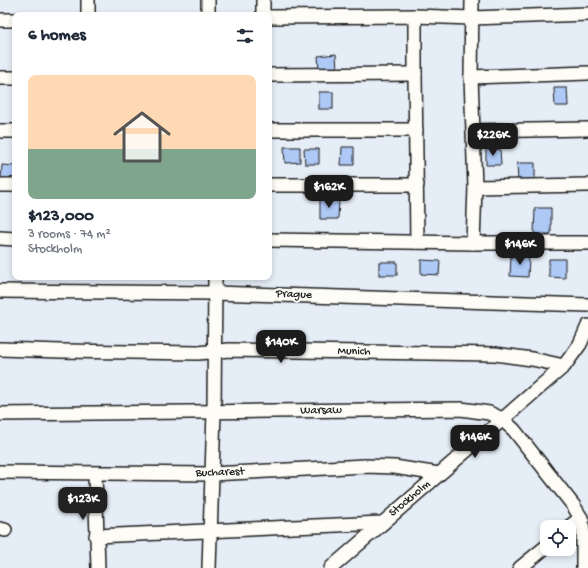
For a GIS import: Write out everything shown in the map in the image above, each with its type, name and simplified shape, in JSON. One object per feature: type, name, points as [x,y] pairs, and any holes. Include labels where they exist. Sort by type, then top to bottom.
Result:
[{"type":"street","points":[[88,0],[88,12]]},
{"type":"street","points":[[208,0],[208,12]]},
{"type":"street","points":[[263,0],[263,12]]},
{"type":"street","points":[[472,0],[471,77],[475,187],[472,243]]},
{"type":"street","points":[[272,16],[416,16],[472,18],[588,14]]},
{"type":"street","points":[[416,16],[415,74],[417,242]]},
{"type":"street","points":[[0,20],[12,20]]},
{"type":"street","points":[[471,77],[588,73]]},
{"type":"street","points":[[272,75],[415,74]]},
{"type":"street","points":[[0,78],[12,78]]},
{"type":"street","points":[[473,131],[588,129]]},
{"type":"street","points":[[272,130],[416,130]]},
{"type":"street","points":[[0,131],[12,131]]},
{"type":"street","points":[[0,185],[12,185]]},
{"type":"street","points":[[272,185],[417,185]]},
{"type":"street","points":[[475,187],[588,185]]},
{"type":"street","points":[[0,238],[12,238]]},
{"type":"street","points":[[272,240],[588,243]]},
{"type":"street","points":[[209,568],[214,412],[215,280]]},
{"type":"street","name":"Prague","points":[[0,291],[215,293],[588,305]]},
{"type":"street","name":"Stockholm","points":[[331,568],[502,418],[564,366],[580,344],[588,326]]},
{"type":"street","name":"Munich","points":[[0,349],[62,351],[214,352],[229,350],[495,354],[532,359],[564,366]]},
{"type":"street","name":"Warsaw","points":[[0,414],[461,409],[489,413],[502,418],[514,430],[573,505],[582,524]]},
{"type":"street","name":"Bucharest","points":[[0,472],[211,474],[365,466],[394,467],[439,474]]},
{"type":"street","points":[[95,474],[98,568]]},
{"type":"street","points":[[96,536],[381,523]]},
{"type":"street","points":[[576,525],[582,524],[583,568]]},
{"type":"street","points":[[520,568],[540,552]]},
{"type":"building","points":[[336,54],[337,69],[319,70],[318,56]]},
{"type":"building","points":[[554,88],[567,88],[568,106],[555,106]]},
{"type":"building","points":[[319,92],[333,92],[333,109],[319,109]]},
{"type":"building","points":[[284,147],[300,147],[300,162],[285,163]]},
{"type":"building","points":[[342,147],[354,147],[354,165],[341,165]]},
{"type":"building","points":[[304,149],[319,149],[319,164],[305,164]]},
{"type":"building","points":[[486,149],[500,149],[501,165],[486,165]]},
{"type":"building","points":[[517,163],[535,163],[535,180],[518,181]]},
{"type":"building","points":[[2,165],[12,166],[12,182],[1,181]]},
{"type":"building","points":[[320,199],[339,200],[338,219],[320,219]]},
{"type":"building","points":[[535,208],[551,208],[551,234],[534,234]]},
{"type":"building","points":[[511,256],[529,257],[528,277],[510,276]]},
{"type":"building","points":[[549,259],[565,259],[565,278],[549,277]]},
{"type":"building","points":[[421,260],[440,261],[439,275],[421,274]]},
{"type":"building","points":[[379,262],[397,262],[397,275],[379,275]]}]
